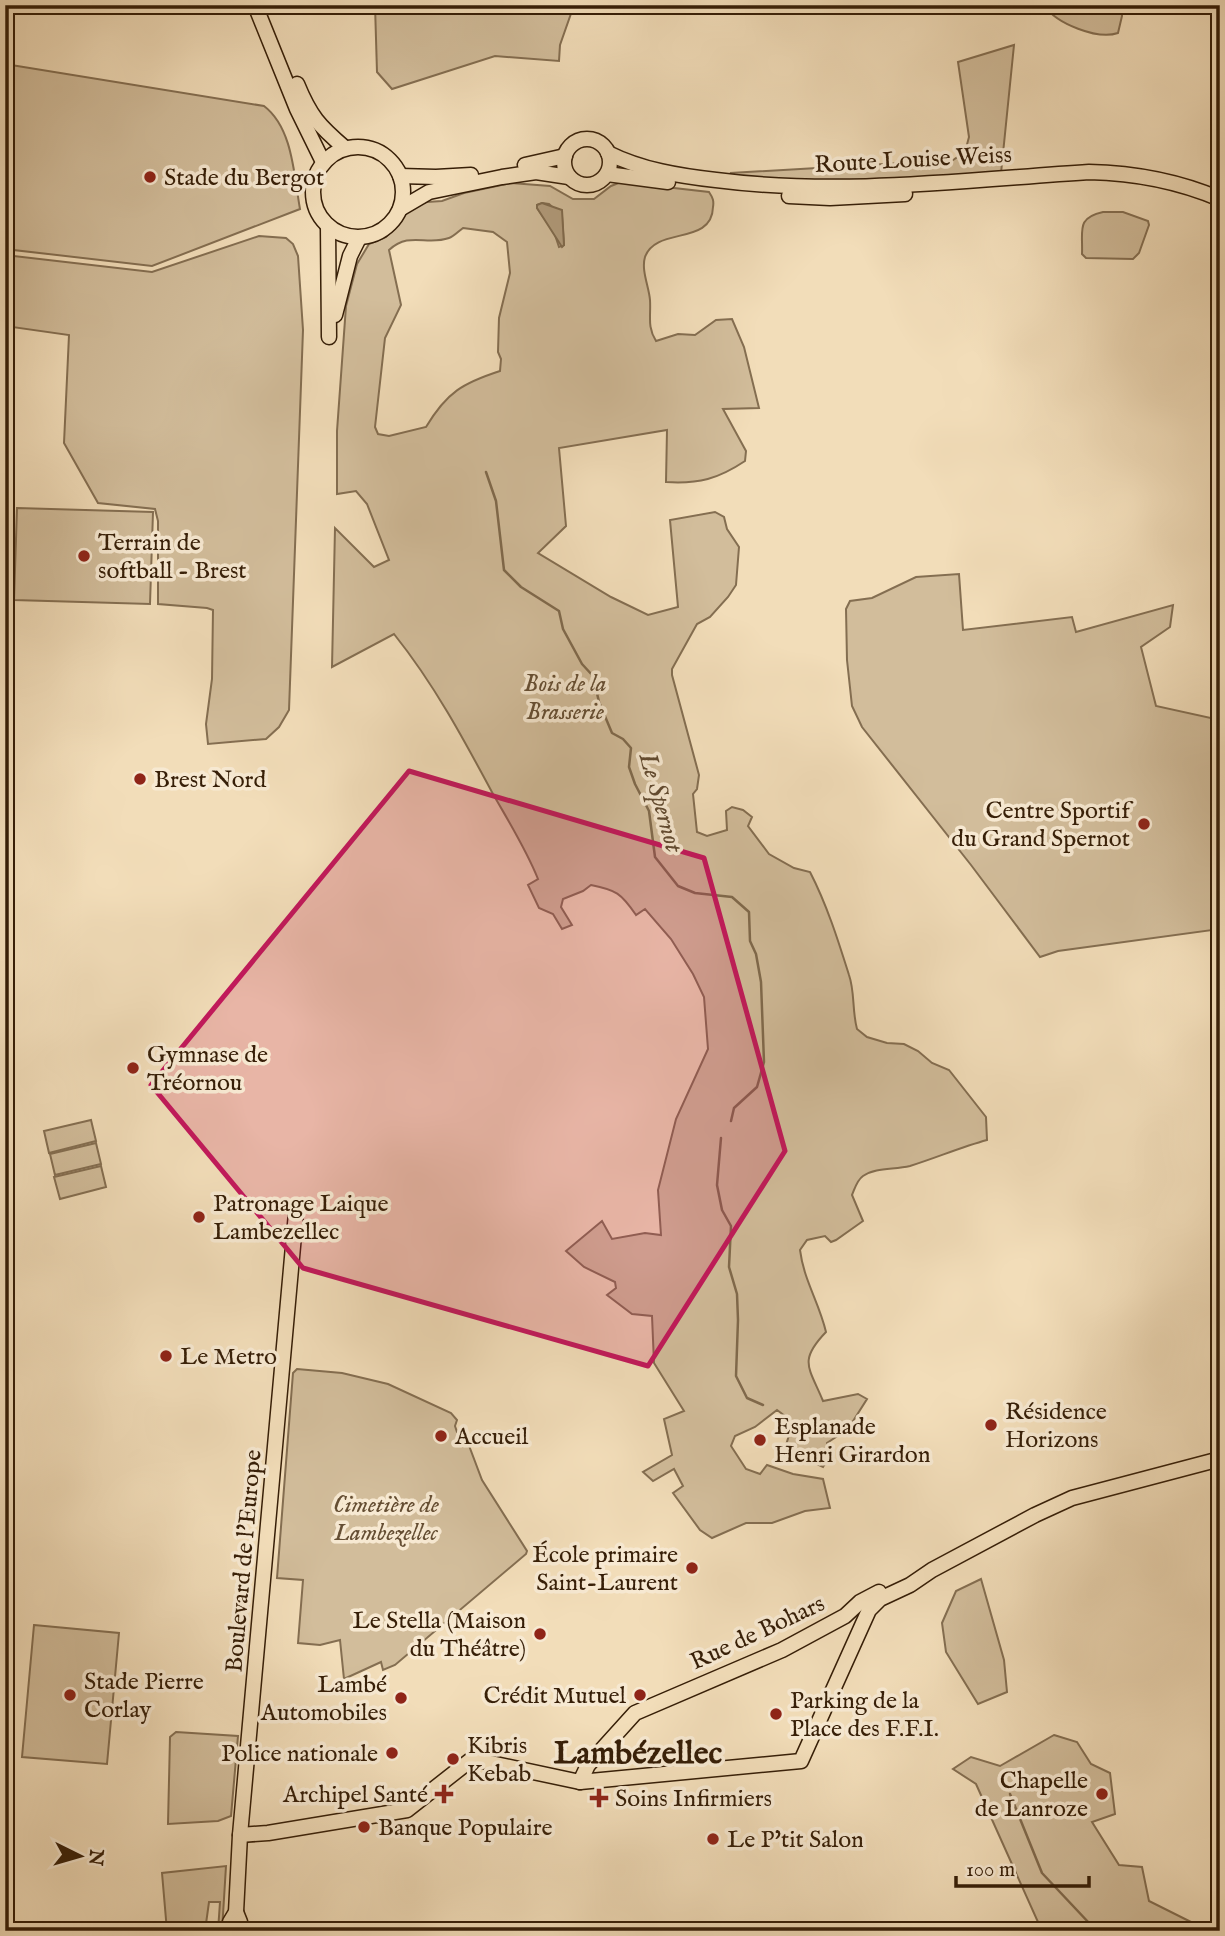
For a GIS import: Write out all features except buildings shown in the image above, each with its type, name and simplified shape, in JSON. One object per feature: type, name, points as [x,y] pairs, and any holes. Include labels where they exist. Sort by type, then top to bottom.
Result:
[{"type":"main road","points":[[255,5],[297,109],[323,162]]},
{"type":"main road","points":[[264,5],[307,107],[322,129],[345,148]]},
{"type":"main road","points":[[400,209],[429,192],[536,172],[569,177],[577,183],[587,185],[600,181],[607,174],[610,164],[608,153],[602,144],[586,139],[570,146],[565,156],[569,177]]},
{"type":"main road","points":[[367,147],[378,151],[392,161],[400,176],[403,198],[400,209],[384,229],[372,235],[348,236],[328,226],[316,209],[312,188],[316,174],[323,162],[333,153],[345,148],[367,147]]},
{"type":"main road","name":"Route Louise Weiss","points":[[608,153],[637,166],[696,178],[754,185],[858,187],[1089,172],[1161,180],[1220,199]]},
{"type":"main road","points":[[400,176],[468,175],[565,156]]},
{"type":"main road","name":"Route Louise Weiss","points":[[607,174],[753,194],[830,198],[1089,181],[1114,182],[1177,194],[1220,210]]},
{"type":"main road","points":[[328,226],[329,337],[349,256],[359,237]]},
{"type":"main road","name":"Boulevard de l'Europe","points":[[240,1931],[236,1912],[240,1835],[296,1213]]},
{"type":"main road","name":"Rue de Bohars","points":[[580,1782],[588,1765],[635,1713],[761,1660],[845,1616],[864,1599],[932,1570],[1072,1498],[1220,1459]]},
{"type":"main road","name":"Rue de Bohars","points":[[861,1629],[872,1605],[932,1570]]},
{"type":"main road","points":[[240,1835],[260,1835],[407,1811],[472,1759],[580,1782],[801,1761],[861,1629],[858,1617],[845,1616]]},
{"type":"main road","name":"Boulevard de l'Europe","points":[[230,1931],[230,1922],[236,1912]]},
{"type":"highlighted area","points":[[409,771],[704,858],[785,1151],[648,1366],[303,1268],[151,1085]]},
{"type":"green space","points":[[375,5],[574,5],[560,45],[559,61],[495,56],[392,89],[377,72]]},
{"type":"green space","points":[[1044,5],[1121,5],[1122,16],[1118,33],[1100,34],[1078,29],[1058,18]]},
{"type":"green space","points":[[1014,45],[1000,183],[775,191],[730,173],[953,160],[965,152],[969,137],[958,62]]},
{"type":"green space","name":"Stade du Bergot","points":[[5,64],[264,106],[274,115],[287,140],[300,209],[152,266],[5,249]]},
{"type":"green space","name":"Bois de la Brasserie","points":[[621,182],[709,192],[713,207],[710,219],[704,227],[660,242],[651,248],[645,257],[651,331],[656,341],[678,334],[695,335],[716,320],[732,319],[744,347],[759,408],[723,409],[746,451],[745,461],[717,476],[698,481],[666,482],[667,430],[559,448],[566,526],[538,553],[611,597],[648,615],[678,607],[670,520],[715,512],[724,517],[727,529],[739,547],[736,585],[710,617],[697,624],[672,669],[699,775],[697,789],[693,794],[697,832],[707,836],[727,830],[726,811],[732,807],[743,810],[752,817],[748,826],[769,854],[794,868],[810,872],[827,910],[849,975],[857,1029],[867,1037],[887,1043],[904,1044],[932,1063],[949,1070],[986,1117],[987,1140],[910,1166],[879,1170],[863,1176],[852,1195],[863,1221],[831,1242],[825,1236],[807,1240],[800,1250],[826,1332],[809,1358],[810,1372],[823,1401],[858,1394],[867,1399],[848,1429],[827,1443],[829,1457],[823,1467],[795,1454],[786,1445],[790,1432],[785,1416],[777,1410],[755,1427],[735,1436],[731,1446],[746,1469],[760,1474],[767,1465],[793,1474],[823,1479],[830,1508],[805,1511],[772,1523],[746,1523],[712,1538],[700,1530],[673,1493],[683,1486],[674,1469],[653,1481],[643,1472],[672,1455],[664,1419],[684,1411],[654,1363],[652,1316],[632,1314],[607,1295],[616,1288],[615,1282],[584,1267],[566,1251],[602,1221],[612,1239],[645,1233],[661,1235],[658,1190],[676,1119],[708,1049],[704,997],[671,939],[645,909],[636,915],[622,897],[612,891],[591,885],[563,899],[561,907],[572,925],[562,929],[553,914],[539,908],[528,885],[538,879],[523,846],[447,712],[394,634],[332,667],[335,528],[374,567],[389,560],[367,504],[356,491],[337,494],[337,431],[346,306],[357,264],[369,244],[386,237],[411,206],[511,183],[550,186],[573,199],[594,199]],"holes":[[[549,204],[562,216],[564,245],[559,247],[554,232],[537,208],[537,205]],[[463,228],[493,232],[507,242],[510,273],[499,318],[500,371],[457,390],[441,405],[426,427],[389,436],[378,434],[375,427],[385,338],[401,305],[389,250],[404,241],[449,238]]]},
{"type":"green space","points":[[1103,212],[1123,212],[1148,221],[1139,253],[1133,259],[1086,258],[1082,254],[1085,222]]},
{"type":"green space","points":[[259,236],[286,238],[293,244],[298,256],[303,330],[289,710],[279,727],[266,739],[208,744],[206,724],[212,679],[213,610],[158,604],[158,521],[155,509],[98,503],[64,443],[69,335],[5,326],[5,255],[152,272]]},
{"type":"green space","name":"Terrain de softball - Brest","points":[[17,508],[153,512],[150,604],[14,600]]},
{"type":"green space","points":[[959,574],[963,630],[1072,617],[1076,632],[1173,605],[1170,627],[1141,647],[1156,706],[1220,720],[1220,929],[1058,951],[1040,957],[862,727],[852,706],[847,660],[846,609],[850,601],[872,598],[916,577]]},
{"type":"green space","points":[[91,1120],[96,1141],[49,1153],[44,1131]]},
{"type":"green space","points":[[96,1143],[101,1164],[55,1175],[50,1154]]},
{"type":"green space","points":[[101,1166],[106,1187],[60,1199],[54,1177]]},
{"type":"green space","name":"Cimetière de Lambezellec","points":[[297,1369],[342,1373],[388,1384],[451,1413],[457,1420],[457,1432],[465,1435],[482,1480],[527,1551],[395,1665],[383,1670],[381,1662],[344,1679],[340,1640],[320,1645],[298,1643],[303,1580],[277,1578],[293,1373]]},
{"type":"green space","points":[[981,1579],[1004,1660],[1007,1692],[978,1704],[946,1652],[942,1623],[956,1591]]},
{"type":"green space","name":"Stade Pierre Corlay","points":[[34,1625],[119,1633],[107,1764],[22,1757]]},
{"type":"green space","points":[[176,1732],[238,1736],[231,1816],[218,1821],[168,1824],[170,1737]]},
{"type":"green space","points":[[1054,1735],[1077,1742],[1091,1764],[1110,1773],[1115,1814],[1092,1822],[1119,1865],[1142,1867],[1149,1901],[1209,1931],[1042,1931],[976,1784],[953,1769],[971,1757],[1000,1766]]},
{"type":"green space","points":[[226,1866],[222,1931],[218,1931],[220,1902],[209,1902],[205,1931],[167,1931],[162,1873]]},
{"type":"shaded area","points":[[542,203],[562,210],[562,247],[537,208],[537,205]]},
{"type":"waterway","name":"Le Spernot","points":[[486,472],[496,501],[504,570],[521,587],[559,611],[563,629],[582,664],[593,676],[599,702],[612,733],[623,739],[631,748],[629,767],[649,811],[655,857],[678,886],[695,893],[732,897],[749,912],[750,941],[756,954],[761,982],[764,1062],[757,1087],[734,1108],[731,1121]]},
{"type":"waterway","name":"Le Spernot","points":[[721,1138],[717,1185],[722,1210],[731,1226],[729,1267],[737,1294],[738,1320],[736,1376],[747,1398],[763,1405]]},
{"type":"waterway","name":"Le Spernot","points":[[1010,1794],[1042,1873],[1090,1924],[1096,1923],[1098,1931]]},
{"type":"waterway","name":"Le Spernot","points":[[1106,1931],[1130,1925],[1140,1931]]},
{"type":"place","name":"Stade du Bergot","points":[[150,177]]},
{"type":"place","name":"Terrain de softball - Brest","points":[[84,556]]},
{"type":"place","name":"Brest Nord","points":[[140,779]]},
{"type":"place","name":"Centre Sportif du Grand Spernot","points":[[1144,824]]},
{"type":"place","name":"Gymnase de Tréornou","points":[[133,1068]]},
{"type":"place","name":"Patronage Laique Lambezellec","points":[[199,1217]]},
{"type":"place","name":"Le Metro","points":[[166,1356]]},
{"type":"place","name":"Résidence Horizons","points":[[991,1425]]},
{"type":"place","name":"Accueil","points":[[441,1436]]},
{"type":"place","name":"Esplanade Henri Girardon","points":[[760,1440]]},
{"type":"place","name":"École primaire Saint-Laurent","points":[[692,1568]]},
{"type":"place","name":"Le Stella (Maison du Théâtre)","points":[[540,1634]]},
{"type":"place","name":"Stade Pierre Corlay","points":[[70,1695]]},
{"type":"place","name":"Crédit Mutuel","points":[[640,1695]]},
{"type":"place","name":"Lambé Automobiles","points":[[401,1698]]},
{"type":"place","name":"Parking de la Place des F.F.I.","points":[[776,1714]]},
{"type":"place","name":"Police nationale","points":[[392,1753]]},
{"type":"place","name":"Kibris Kebab","points":[[453,1759]]},
{"type":"place","name":"Archipel Santé","points":[[444,1794]]},
{"type":"place","name":"Chapelle de Lanroze","points":[[1102,1794]]},
{"type":"place","name":"Soins Infirmiers","points":[[599,1798]]},
{"type":"place","name":"Banque Populaire","points":[[364,1827]]},
{"type":"place","name":"Le P'tit Salon","points":[[713,1839]]},
{"type":"district","name":"Lambézellec","points":[[638,1752]]}]
